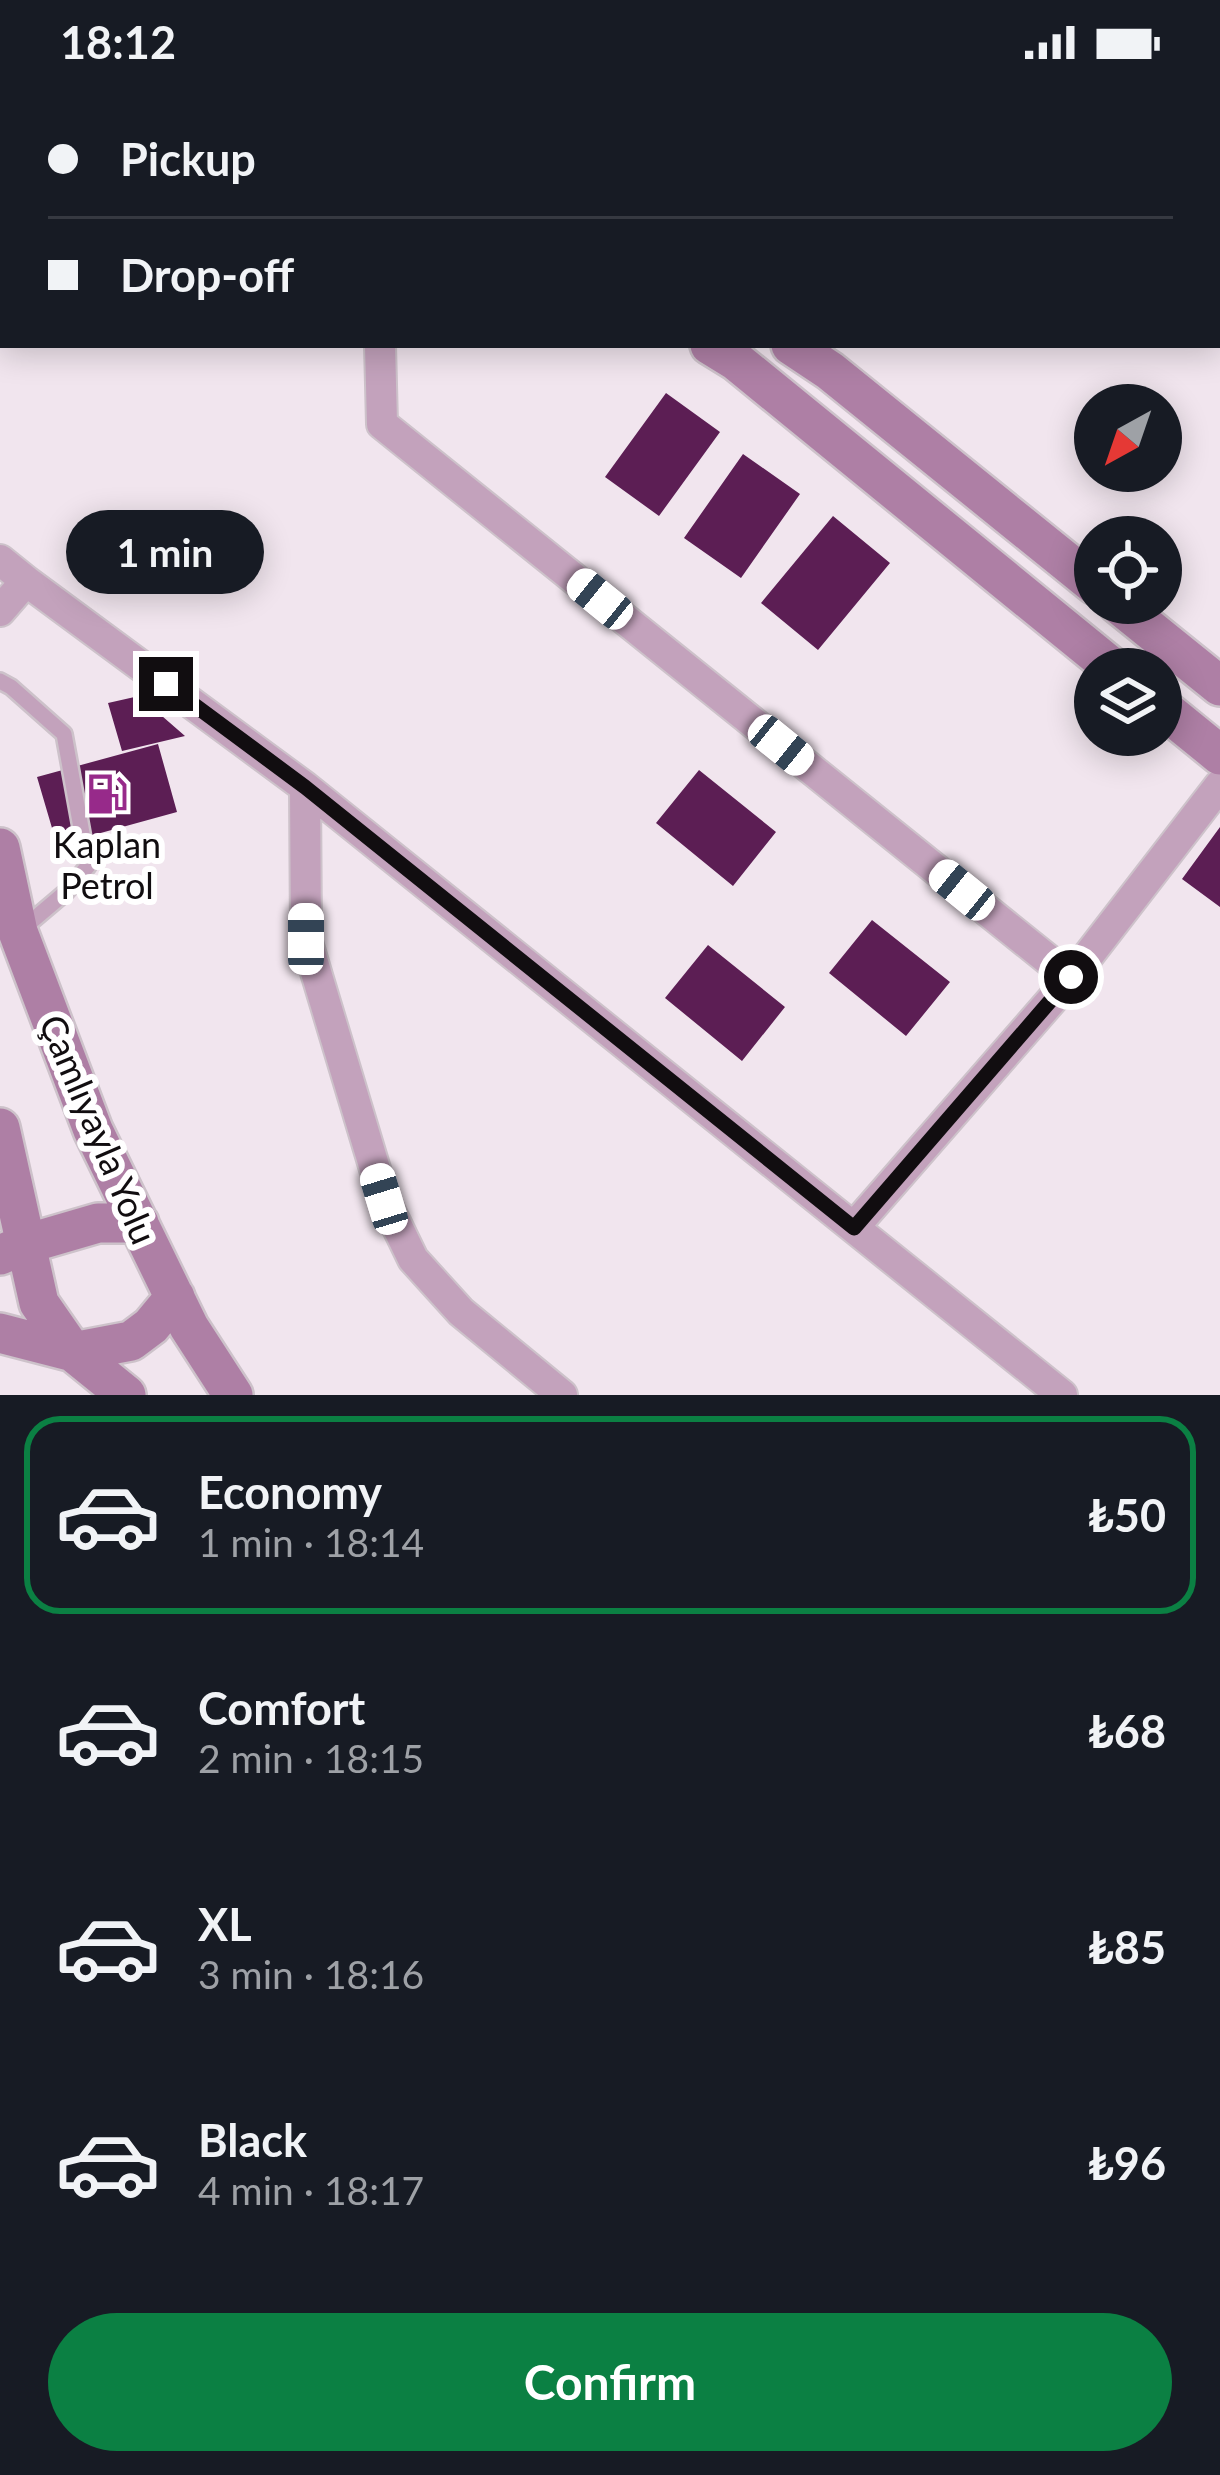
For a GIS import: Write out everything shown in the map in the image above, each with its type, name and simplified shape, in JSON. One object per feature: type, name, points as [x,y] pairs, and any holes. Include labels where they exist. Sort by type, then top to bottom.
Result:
[{"type":"street","points":[[380,348],[382,424],[1071,977]]},
{"type":"street","points":[[715,348],[1088,648]]},
{"type":"street","points":[[796,348],[1074,568]]},
{"type":"street","points":[[0,560],[305,787],[1062,1395]]},
{"type":"street","points":[[0,611],[26,581]]},
{"type":"street","points":[[1144,624],[1220,686]]},
{"type":"street","points":[[1182,724],[1220,755]]},
{"type":"street","points":[[854,1228],[1071,977],[1220,785]]},
{"type":"street","points":[[305,787],[306,939],[384,1199],[413,1259],[461,1312],[562,1395]]},
{"type":"street","name":"Çamlıyayla Yolu","points":[[0,848],[9,935],[93,1130],[189,1327],[233,1395]]},
{"type":"street","points":[[2,1155],[13,1250],[39,1303],[73,1352],[126,1395]]},
{"type":"street","points":[[13,1250],[98,1223],[139,1223]]},
{"type":"street","points":[[0,1333],[73,1352],[131,1341],[175,1297]]},
{"type":"lane","points":[[0,680],[64,734],[88,866],[66,892],[9,935]]},
{"type":"building","points":[[666,393],[720,432],[659,516],[605,477]]},
{"type":"building","points":[[743,454],[800,494],[741,578],[684,538]]},
{"type":"building","points":[[833,516],[890,563],[818,650],[761,603]]},
{"type":"building","points":[[139,696],[185,736],[122,751],[108,703]]},
{"type":"building","points":[[158,744],[177,812],[57,845],[37,777]]},
{"type":"building","points":[[699,770],[776,832],[733,886],[656,823]]},
{"type":"building","points":[[1220,827],[1220,907],[1182,879]]},
{"type":"building","points":[[872,920],[950,982],[906,1036],[829,973]]},
{"type":"building","points":[[708,945],[785,1007],[742,1061],[665,998]]},
{"type":"place","name":"Kaplan Petrol","points":[[107,794]]},
{"type":"route","points":[[166,684],[305,787],[854,1228],[1071,977]]}]
